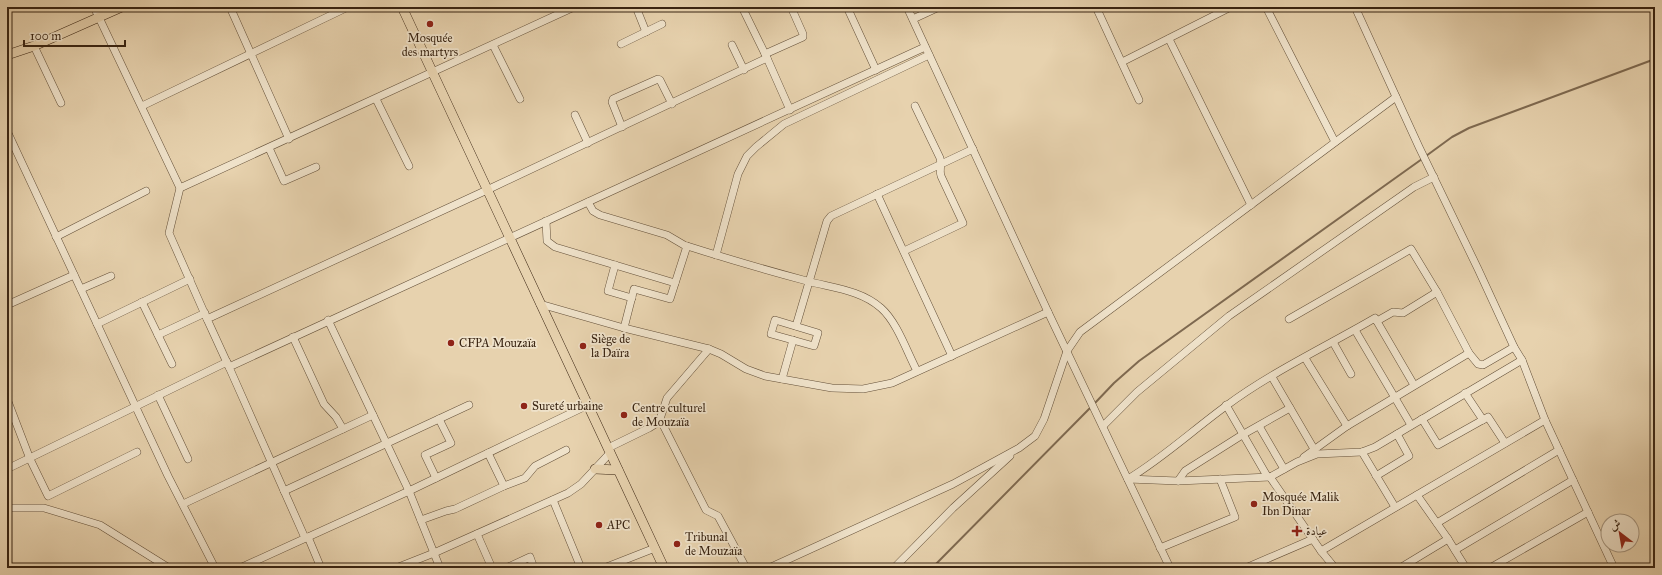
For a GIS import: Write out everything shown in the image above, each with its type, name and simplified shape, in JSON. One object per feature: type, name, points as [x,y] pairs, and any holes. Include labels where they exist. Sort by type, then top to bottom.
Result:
[{"type":"main road","points":[[7,55],[34,46],[122,7]]},
{"type":"main road","points":[[402,7],[664,568]]},
{"type":"main road","points":[[595,469],[618,470]]},
{"type":"street","points":[[94,7],[180,188],[169,233],[284,491],[321,568]]},
{"type":"street","points":[[230,7],[289,139]]},
{"type":"street","points":[[142,106],[348,7]]},
{"type":"street","points":[[180,188],[376,100],[573,7]]},
{"type":"street","points":[[636,7],[646,32]]},
{"type":"street","points":[[742,7],[790,110]]},
{"type":"street","points":[[158,335],[206,316],[487,190],[744,70],[766,56],[803,37],[804,34],[791,7]]},
{"type":"street","points":[[847,7],[876,70]]},
{"type":"street","points":[[907,7],[1048,312],[1170,568]]},
{"type":"street","points":[[913,19],[939,7]]},
{"type":"street","points":[[1096,7],[1139,100]]},
{"type":"street","points":[[1122,62],[1231,7]]},
{"type":"street","points":[[1266,7],[1334,142]]},
{"type":"street","points":[[1355,7],[1419,147],[1514,347],[1522,360],[1545,420],[1614,568]]},
{"type":"street","points":[[621,44],[662,24]]},
{"type":"street","points":[[1169,39],[1251,205]]},
{"type":"street","points":[[493,45],[520,99]]},
{"type":"street","points":[[732,45],[744,70]]},
{"type":"street","points":[[34,46],[61,103]]},
{"type":"street","points":[[7,470],[158,395],[293,337],[925,47]]},
{"type":"street","points":[[716,255],[738,174],[742,164],[756,147],[784,124],[929,55]]},
{"type":"street","points":[[622,127],[612,102],[613,99],[658,79],[660,80],[672,104]]},
{"type":"street","points":[[894,568],[953,508],[1019,448],[1035,436],[1044,419],[1067,351],[1080,332],[1396,97]]},
{"type":"street","points":[[376,100],[409,166]]},
{"type":"street","points":[[904,251],[963,223],[941,176],[940,172],[942,165],[940,158],[915,106]]},
{"type":"street","points":[[575,115],[588,143]]},
{"type":"street","points":[[7,131],[136,406],[215,568]]},
{"type":"street","points":[[269,148],[284,181],[316,167]]},
{"type":"street","points":[[796,326],[827,221],[835,213],[942,165],[973,149]]},
{"type":"street","points":[[1103,426],[1137,392],[1229,316],[1414,187],[1434,177]]},
{"type":"street","points":[[56,237],[146,191]]},
{"type":"street","points":[[877,194],[952,356]]},
{"type":"street","points":[[588,202],[593,212],[667,235],[687,246],[809,282],[858,294],[872,301],[892,320],[917,372]]},
{"type":"street","points":[[546,221],[548,241],[550,245],[675,283]]},
{"type":"street","points":[[624,328],[634,289],[670,299],[687,246]]},
{"type":"street","points":[[1289,319],[1411,248],[1470,353],[1478,364],[1483,365],[1514,347]]},
{"type":"street","points":[[615,265],[608,291],[632,298]]},
{"type":"street","points":[[8,306],[74,275]]},
{"type":"street","points":[[81,289],[111,276]]},
{"type":"street","points":[[97,324],[190,279]]},
{"type":"street","points":[[1377,321],[1393,312],[1403,313],[1437,292]]},
{"type":"street","points":[[142,302],[172,364]]},
{"type":"street","points":[[540,304],[624,328],[709,349],[721,354],[746,369],[765,376],[832,388],[863,389],[892,383],[1048,312]]},
{"type":"street","points":[[1128,479],[1144,469],[1226,405],[1375,318],[1414,385]]},
{"type":"street","points":[[328,320],[410,491],[440,568]]},
{"type":"street","points":[[775,320],[818,333],[814,346],[793,340],[770,334],[775,320]]},
{"type":"street","points":[[1355,330],[1411,425]]},
{"type":"street","points":[[293,337],[324,404],[336,417],[343,429]]},
{"type":"street","points":[[782,379],[793,340]]},
{"type":"street","points":[[1333,342],[1351,374]]},
{"type":"street","points":[[396,568],[477,534],[577,488],[595,469],[609,450],[654,426],[660,419],[667,398],[709,349]]},
{"type":"street","points":[[1297,462],[1347,426],[1470,353]]},
{"type":"street","points":[[1305,358],[1347,426]]},
{"type":"street","points":[[1128,479],[1178,480],[1268,477],[1297,462],[1317,454],[1362,452],[1375,447],[1522,360]]},
{"type":"street","points":[[1272,377],[1314,449]]},
{"type":"street","points":[[1465,393],[1483,420]]},
{"type":"street","points":[[158,395],[188,459]]},
{"type":"street","points":[[7,399],[30,459],[48,496],[137,452]]},
{"type":"street","points":[[284,491],[388,444],[469,405]]},
{"type":"street","points":[[240,568],[410,491],[588,405]]},
{"type":"street","points":[[1226,405],[1242,435],[1268,477],[1335,568]]},
{"type":"street","points":[[1178,480],[1185,471],[1242,435],[1290,408]]},
{"type":"street","points":[[183,504],[374,415]]},
{"type":"street","points":[[1422,419],[1438,445],[1488,417],[1505,443]]},
{"type":"street","points":[[660,419],[706,510],[718,516],[746,568]]},
{"type":"street","points":[[436,478],[426,455],[451,443],[439,420]]},
{"type":"street","points":[[1321,551],[1545,420]]},
{"type":"street","points":[[1259,426],[1284,469]]},
{"type":"street","points":[[1376,476],[1409,456],[1397,434]]},
{"type":"street","points":[[768,568],[953,484],[1019,448]]},
{"type":"street","points":[[421,520],[455,509],[525,478],[535,466],[566,450]]},
{"type":"street","points":[[1437,523],[1559,450]]},
{"type":"street","points":[[1362,452],[1395,507]]},
{"type":"street","points":[[488,453],[504,486]]},
{"type":"street","points":[[1160,548],[1235,517],[1220,478]]},
{"type":"street","points":[[1456,550],[1573,480]]},
{"type":"street","points":[[1417,494],[1456,550],[1466,568]]},
{"type":"street","points":[[552,500],[581,568]]},
{"type":"street","points":[[7,508],[44,508],[100,525],[169,568]]},
{"type":"street","points":[[1490,568],[1588,512]]},
{"type":"street","points":[[477,534],[492,568]]},
{"type":"street","points":[[1233,568],[1248,568],[1313,538]]},
{"type":"street","points":[[1400,568],[1448,539]]},
{"type":"street","points":[[604,568],[655,548]]},
{"type":"street","points":[[506,568],[530,557],[534,568]]},
{"type":"waterway","points":[[1426,156],[1452,137],[1469,128],[1655,59]]},
{"type":"waterway","points":[[1094,404],[1114,383],[1139,361],[1422,159]]},
{"type":"waterway","points":[[932,568],[1091,407]]},
{"type":"place","name":"Mosquée des martyrs","points":[[430,24]]},
{"type":"place","name":"CFPA Mouzaïa","points":[[451,343]]},
{"type":"place","name":"Siège de la Daïra","points":[[583,346]]},
{"type":"place","name":"Sureté urbaine","points":[[524,406]]},
{"type":"place","name":"Centre culturel de Mouzaïa","points":[[624,415]]},
{"type":"place","name":"Mosquée Malik Ibn Dinar","points":[[1254,504]]},
{"type":"place","name":"APC","points":[[599,525]]},
{"type":"place","name":"عيادة","points":[[1297,531]]},
{"type":"place","name":"Tribunal de Mouzaïa","points":[[677,544]]}]
